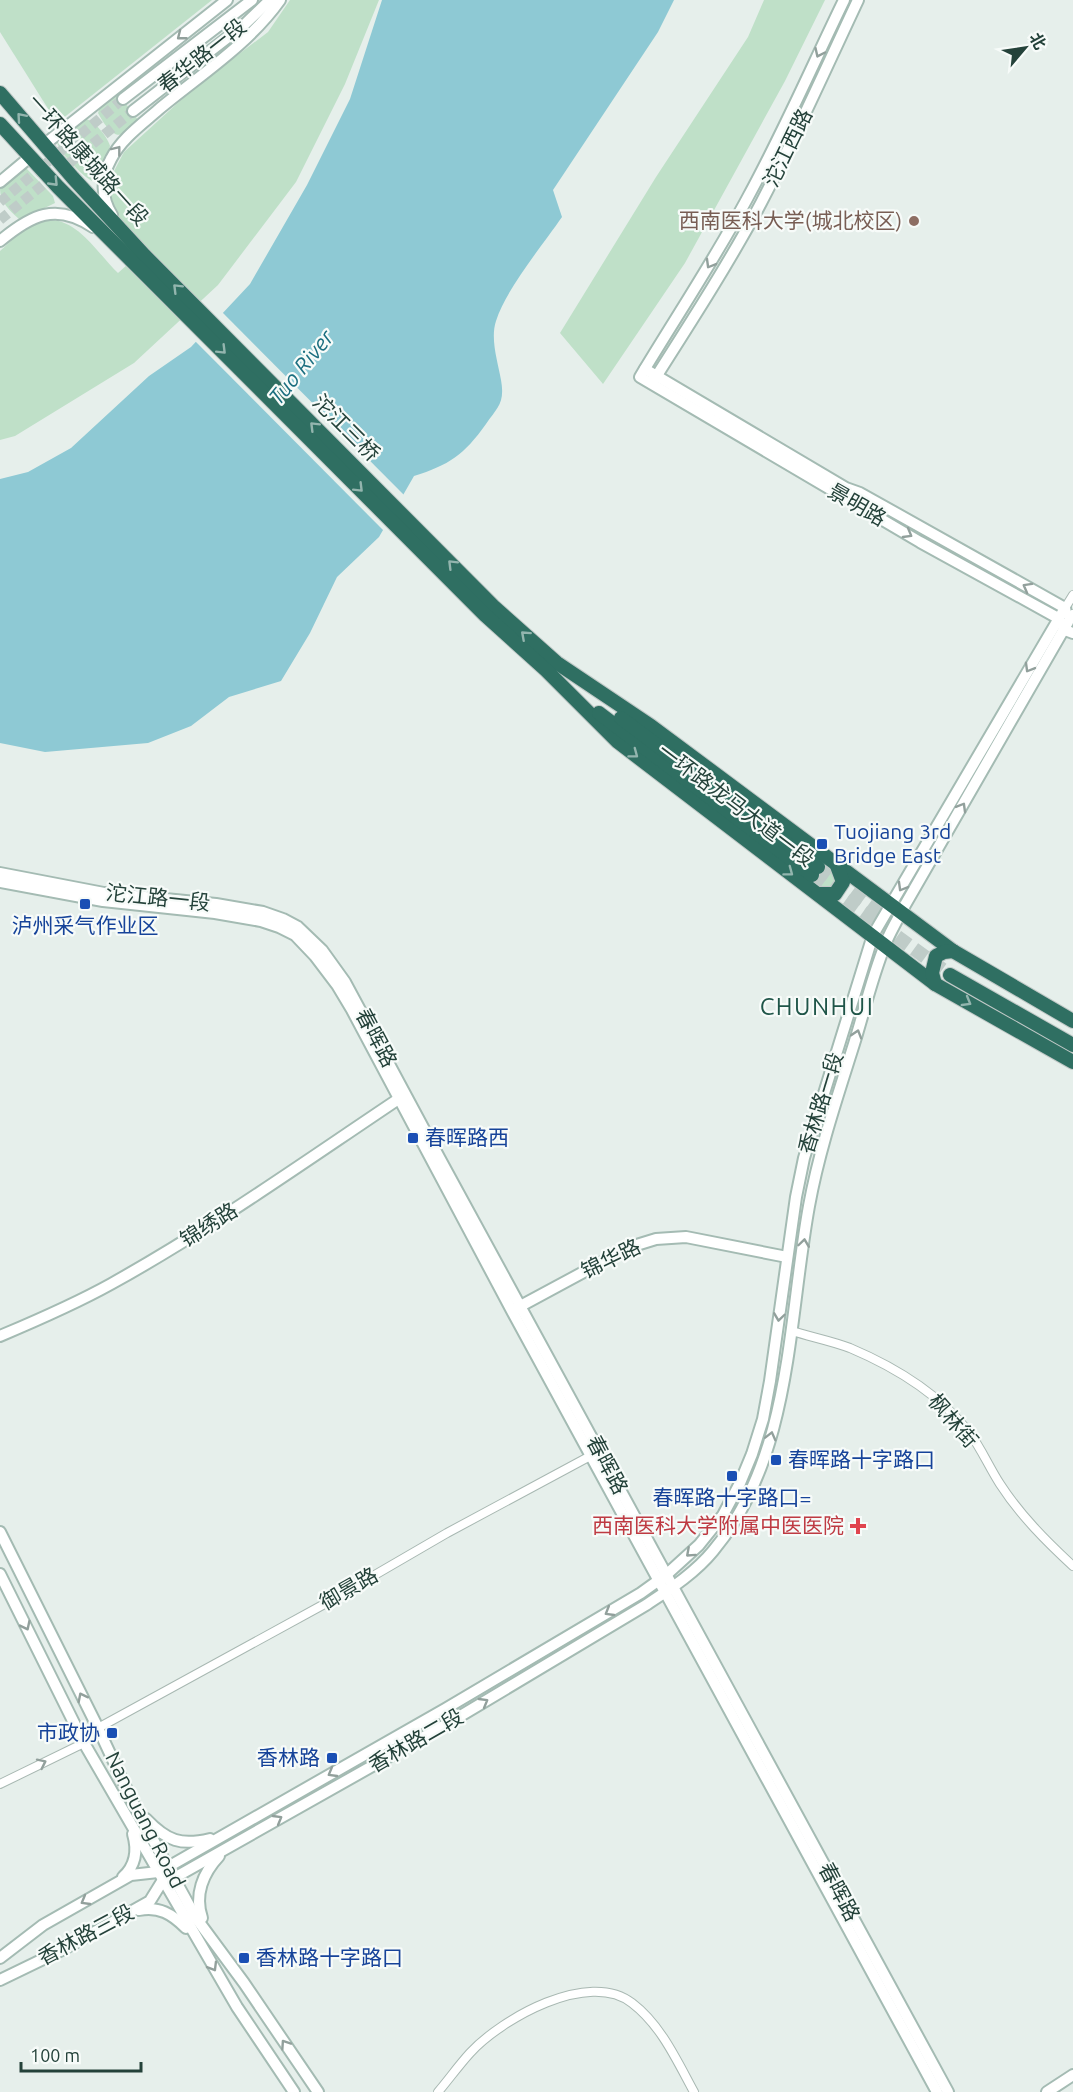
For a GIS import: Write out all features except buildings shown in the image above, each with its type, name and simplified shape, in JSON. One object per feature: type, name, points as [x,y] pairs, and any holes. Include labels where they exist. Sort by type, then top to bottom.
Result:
[{"type":"highway","name":"一环路康城路一段","points":[[0,93],[140,259]]},
{"type":"highway","name":"一环路康城路一段","points":[[0,124],[30,157],[140,259]]},
{"type":"highway","name":"沱江三桥","points":[[140,259],[489,610]]},
{"type":"highway","name":"一环路龙马大道一段","points":[[489,610],[552,667],[618,742],[935,984],[1073,1062]]},
{"type":"highway","name":"一环路龙马大道一段","points":[[552,667],[651,726],[954,951],[1071,1015]]},
{"type":"highway","points":[[552,667],[815,871]]},
{"type":"highway","points":[[818,894],[835,894],[840,888],[843,882],[837,866]]},
{"type":"highway","points":[[935,984],[932,965],[936,956],[954,951]]},
{"type":"highway","points":[[1073,1036],[952,971],[1073,1046]]},
{"type":"main road","points":[[45,144],[227,0]]},
{"type":"main road","name":"春华路一段","points":[[123,99],[252,0]]},
{"type":"main road","name":"春华路一段","points":[[133,111],[245,24],[270,0]]},
{"type":"main road","points":[[140,259],[107,208],[103,194],[103,182],[110,160],[130,135],[151,116],[256,30],[280,0]]},
{"type":"main road","name":"沱江西路","points":[[642,373],[686,305],[748,198],[786,124],[844,0]]},
{"type":"main road","name":"沱江西路","points":[[654,380],[697,313],[760,205],[798,130],[858,0]]},
{"type":"main road","points":[[0,182],[30,157]]},
{"type":"main road","points":[[0,242],[30,219],[59,213],[82,220],[140,259]]},
{"type":"main road","name":"景明路","points":[[642,373],[846,488],[860,493],[1068,621]]},
{"type":"main road","name":"香林路一段","points":[[662,1578],[699,1545],[723,1515],[752,1454],[763,1419],[770,1380],[796,1197],[804,1158],[873,935],[896,909],[1068,621]]},
{"type":"main road","name":"沱江路一段","points":[[0,873],[104,893],[216,904],[263,912],[298,927],[308,941]]},
{"type":"main road","name":"沱江路一段","points":[[0,882],[103,901],[215,913],[261,921],[308,941]]},
{"type":"main road","name":"香林路一段","points":[[669,1590],[712,1552],[736,1520],[754,1487],[771,1437],[792,1331],[809,1209],[820,1153],[896,909]]},
{"type":"main road","name":"春晖路","points":[[308,941],[322,950],[345,982],[402,1097],[662,1578],[948,2092]]},
{"type":"main road","name":"锦绣路","points":[[0,1336],[62,1310],[163,1254],[402,1097]]},
{"type":"main road","name":"锦华路","points":[[517,1310],[630,1247],[656,1239],[686,1237],[787,1259]]},
{"type":"main road","name":"Nanguang Road","points":[[0,1532],[98,1728],[196,1939],[237,2007],[294,2092]]},
{"type":"main road","name":"Nanguang Road","points":[[0,1574],[84,1743],[128,1817],[318,2092]]},
{"type":"main road","name":"香林路二段","points":[[166,1874],[222,1836],[454,1704],[641,1593],[662,1578]]},
{"type":"main road","name":"春晖路","points":[[669,1590],[937,2092]]},
{"type":"main road","name":"香林路二段","points":[[166,1874],[228,1848],[452,1721],[669,1590]]},
{"type":"main road","points":[[135,1807],[158,1831],[176,1841],[198,1842],[222,1836]]},
{"type":"main road","points":[[105,1889],[132,1868],[135,1859],[135,1841],[128,1817]]},
{"type":"main road","points":[[208,1935],[199,1910],[200,1888],[203,1878],[228,1848]]},
{"type":"main road","name":"香林路三段","points":[[0,1958],[44,1925],[131,1875],[166,1874]]},
{"type":"main road","name":"香林路三段","points":[[0,1980],[150,1901],[166,1874]]},
{"type":"main road","points":[[122,1916],[141,1909],[162,1910],[174,1916],[196,1939]]},
{"type":"main road","points":[[1047,2092],[1073,2075]]},
{"type":"street","points":[[1068,621],[1073,595]]},
{"type":"street","name":"枫林街","points":[[792,1331],[849,1348],[892,1368],[923,1388],[969,1433],[1000,1485],[1019,1511],[1042,1538],[1073,1566]]},
{"type":"street","name":"御景路","points":[[98,1728],[447,1533],[596,1453]]},
{"type":"street","points":[[0,1784],[84,1743]]},
{"type":"street","points":[[438,2092],[471,2052],[511,2019],[532,2008],[572,1993],[610,1992],[630,2001],[644,2012],[667,2043],[694,2092]]},
{"type":"green space","points":[[0,0],[212,0],[57,123],[0,32]]},
{"type":"green space","points":[[290,0],[379,0],[345,84],[296,182],[218,285],[134,363],[15,436],[0,440],[0,251],[29,227],[43,221],[56,221],[79,232],[118,273],[147,247],[115,213],[111,194],[114,171],[124,152],[193,89],[268,32]]},
{"type":"green space","points":[[764,0],[825,0],[785,81],[685,263],[603,384],[560,333],[656,177],[748,37]]},
{"type":"green space","points":[[116,91],[139,121],[127,132],[119,135],[108,128],[98,113],[100,107]]},
{"type":"green space","points":[[85,119],[100,129],[110,146],[99,177],[92,181],[72,164],[57,142]]},
{"type":"green space","points":[[26,168],[53,196],[55,203],[20,220],[9,210],[0,194],[0,189]]},
{"type":"green space","points":[[824,865],[833,872],[836,881],[831,888],[819,888],[809,880]]},
{"type":"water","name":"Tuo River","points":[[382,0],[674,0],[658,32],[553,190],[562,217],[516,282],[501,309],[494,328],[495,350],[502,388],[501,400],[497,409],[478,435],[455,458],[437,468],[414,476],[379,537],[337,577],[310,633],[281,681],[229,697],[191,726],[148,743],[45,752],[0,743],[0,479],[28,472],[71,448],[149,376],[191,347],[250,284],[307,185],[350,99]]},
{"type":"pier","points":[[221,311],[405,496],[385,532],[194,340]]},
{"type":"tunnel","points":[[0,202],[123,99]]},
{"type":"tunnel","points":[[0,220],[133,111]]},
{"type":"tunnel","points":[[818,867],[894,923]]},
{"type":"tunnel","points":[[812,875],[950,975]]},
{"type":"place","name":"西南医科大学(城北校区)","points":[[914,221]]},
{"type":"place","name":"Tuojiang 3rd Bridge East","points":[[822,844]]},
{"type":"place","name":"泸州采气作业区","points":[[85,904]]},
{"type":"place","name":"春晖路西","points":[[413,1138]]},
{"type":"place","name":"春晖路十字路口","points":[[776,1460]]},
{"type":"place","name":"春晖路十字路口=","points":[[732,1476]]},
{"type":"place","name":"西南医科大学附属中医医院","points":[[858,1526]]},
{"type":"place","name":"市政协","points":[[112,1733]]},
{"type":"place","name":"香林路","points":[[332,1758]]},
{"type":"place","name":"香林路十字路口","points":[[244,1958]]},
{"type":"district","name":"CHUNHUI","points":[[817,1007]]}]
